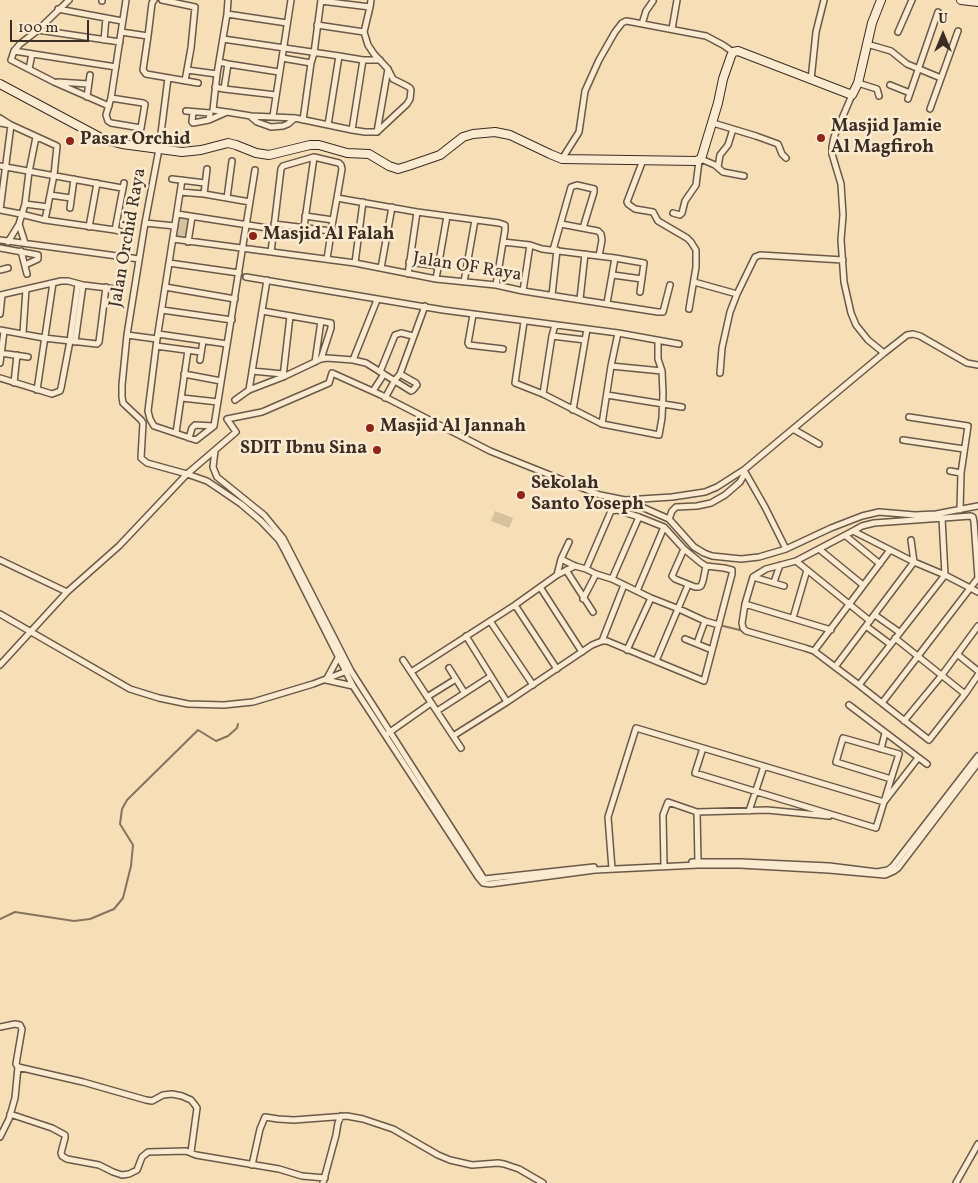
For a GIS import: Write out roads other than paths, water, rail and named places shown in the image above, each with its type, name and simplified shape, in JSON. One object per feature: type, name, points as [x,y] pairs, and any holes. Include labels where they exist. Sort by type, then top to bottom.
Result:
[{"type":"street","points":[[69,0],[38,30],[20,44],[14,51],[12,60],[54,82],[109,106]]},
{"type":"street","points":[[111,98],[145,104],[142,127],[140,129],[111,123],[106,115],[111,98],[126,0]]},
{"type":"street","points":[[154,0],[152,2],[144,72],[148,75],[198,84]]},
{"type":"street","points":[[162,0],[195,3],[196,10],[185,81]]},
{"type":"street","points":[[209,120],[228,0]]},
{"type":"street","points":[[273,116],[291,0]]},
{"type":"street","points":[[304,120],[321,0],[370,8]]},
{"type":"street","points":[[186,111],[226,112],[251,116],[295,118],[352,130],[377,132],[406,104],[411,94],[410,88],[393,79],[388,69],[368,45],[364,32],[371,0]]},
{"type":"street","points":[[672,29],[677,0]]},
{"type":"street","points":[[811,80],[816,32],[824,0]]},
{"type":"street","points":[[881,0],[872,23],[858,82],[837,131],[832,154],[841,184],[843,214],[842,260],[844,282],[851,313],[856,325],[868,340],[884,353]]},
{"type":"street","points":[[898,32],[912,0]]},
{"type":"street","points":[[961,0],[978,2]]},
{"type":"street","points":[[642,24],[646,11],[653,1]]},
{"type":"street","points":[[58,10],[122,21]]},
{"type":"street","points":[[908,99],[938,12]]},
{"type":"street","points":[[227,14],[287,23]]},
{"type":"street","points":[[104,40],[106,18]]},
{"type":"street","points":[[562,158],[579,132],[585,90],[599,60],[615,32],[624,22],[628,21],[712,38],[733,52],[738,51],[852,95]]},
{"type":"street","points":[[317,25],[364,32]]},
{"type":"street","points":[[38,30],[120,42]]},
{"type":"street","points":[[930,109],[958,31]]},
{"type":"street","points":[[121,32],[148,36]]},
{"type":"street","points":[[223,39],[364,60],[380,60]]},
{"type":"street","points":[[867,44],[891,50],[903,62],[918,70],[941,78]]},
{"type":"street","points":[[14,51],[116,67]]},
{"type":"street","points":[[673,212],[680,215],[682,213],[685,201],[696,185],[700,160],[713,123],[723,79],[733,52]]},
{"type":"street","points":[[29,69],[32,54]]},
{"type":"street","points":[[328,125],[339,56]]},
{"type":"street","points":[[282,58],[311,63]]},
{"type":"street","points":[[352,130],[364,60]]},
{"type":"street","points":[[219,62],[280,72]]},
{"type":"street","points":[[224,88],[228,64]]},
{"type":"street","points":[[377,132],[388,69]]},
{"type":"street","points":[[187,70],[217,74]]},
{"type":"street","points":[[87,97],[90,75]]},
{"type":"street","name":"Jalan Orchid Raya","points":[[168,78],[159,149],[127,335],[122,397],[123,403],[143,423],[142,458],[147,463],[187,474]]},
{"type":"street","points":[[54,82],[88,84]]},
{"type":"street","points":[[858,82],[877,89],[879,96]]},
{"type":"street","points":[[0,84],[103,139],[122,144],[182,152],[191,152],[228,143],[256,153],[269,155],[319,145],[347,153],[369,154],[398,169],[440,155],[463,137],[495,132],[510,135],[562,158],[685,162],[700,160],[715,165],[723,172],[744,176]]},
{"type":"street","points":[[890,84],[910,93]]},
{"type":"street","points":[[215,87],[276,96]]},
{"type":"street","points":[[193,112],[193,123],[209,120],[226,112]]},
{"type":"street","points":[[251,116],[265,126],[283,126],[295,118]]},
{"type":"street","points":[[0,118],[57,146],[46,220]]},
{"type":"street","points":[[0,123],[11,125]]},
{"type":"street","points":[[713,123],[778,144],[786,158]]},
{"type":"street","points":[[11,125],[3,167],[0,210],[46,220],[126,233]]},
{"type":"street","points":[[718,167],[720,155],[728,145],[733,129]]},
{"type":"street","points":[[9,240],[19,226],[25,204],[36,137]]},
{"type":"street","points":[[304,227],[314,157]]},
{"type":"street","points":[[271,252],[282,167],[314,157],[342,165],[327,259]]},
{"type":"street","points":[[642,160],[627,202],[635,209],[653,212],[658,221],[691,242],[696,250],[694,282],[688,309]]},
{"type":"street","points":[[227,198],[232,162]]},
{"type":"street","points":[[3,167],[97,183],[123,185],[116,230]]},
{"type":"street","points":[[204,194],[207,169]]},
{"type":"street","points":[[182,180],[156,346],[149,416],[154,426],[197,440],[214,426],[255,170]]},
{"type":"street","points":[[70,208],[74,179]]},
{"type":"street","points":[[172,179],[205,183]]},
{"type":"street","points":[[90,227],[97,183]]},
{"type":"street","points":[[552,295],[555,250],[572,187],[577,184],[594,189],[582,228]]},
{"type":"street","points":[[180,192],[250,202]]},
{"type":"street","points":[[50,195],[71,198]]},
{"type":"street","points":[[337,198],[505,225],[496,286]]},
{"type":"street","points":[[355,262],[363,202]]},
{"type":"street","points":[[25,204],[48,207]]},
{"type":"street","points":[[381,268],[392,207]]},
{"type":"street","points":[[408,274],[417,212]]},
{"type":"street","points":[[177,214],[246,226],[304,227],[331,231]]},
{"type":"street","points":[[305,216],[333,220]]},
{"type":"street","points":[[436,279],[447,216]]},
{"type":"street","points":[[188,242],[192,217]]},
{"type":"street","points":[[464,282],[475,220]]},
{"type":"street","points":[[145,223],[175,226]]},
{"type":"street","points":[[561,224],[598,231],[601,234],[602,240],[599,256]]},
{"type":"street","points":[[19,226],[24,242]]},
{"type":"street","name":"Jalan OF Raya","points":[[173,239],[355,262],[436,279],[496,286],[658,312],[663,312],[670,284]]},
{"type":"street","points":[[0,240],[139,259]]},
{"type":"street","points":[[502,242],[644,263],[640,292]]},
{"type":"street","points":[[523,291],[530,245]]},
{"type":"street","points":[[0,248],[37,254],[38,259],[25,264]]},
{"type":"street","points":[[22,251],[27,274]]},
{"type":"street","points":[[580,299],[585,254]]},
{"type":"street","points":[[720,373],[722,348],[730,312],[736,294],[755,257],[760,255],[842,260]]},
{"type":"street","points":[[608,303],[615,258]]},
{"type":"street","points":[[409,262],[438,266]]},
{"type":"street","points":[[169,263],[239,272]]},
{"type":"street","points":[[0,270],[8,268]]},
{"type":"street","points":[[613,275],[642,279]]},
{"type":"street","points":[[246,277],[377,300],[524,322],[554,324],[679,344]]},
{"type":"street","points":[[249,390],[267,280]]},
{"type":"street","points":[[0,314],[1,295],[26,289],[62,281],[116,288]]},
{"type":"street","points":[[694,282],[736,294]]},
{"type":"street","points":[[37,390],[53,283]]},
{"type":"street","points":[[0,378],[52,394],[60,391],[73,341],[81,284]]},
{"type":"street","points":[[0,364],[2,330],[44,338],[95,344],[99,342],[106,287]]},
{"type":"street","points":[[166,287],[235,299]]},
{"type":"street","points":[[23,333],[26,289]]},
{"type":"street","points":[[353,360],[377,300]]},
{"type":"street","points":[[385,398],[400,374],[425,306]]},
{"type":"street","points":[[162,310],[232,320]]},
{"type":"street","points":[[262,311],[331,323],[321,359]]},
{"type":"street","points":[[473,314],[468,344],[503,349]]},
{"type":"street","points":[[283,376],[290,316]]},
{"type":"street","points":[[315,362],[321,321]]},
{"type":"street","points":[[524,322],[514,383],[543,394],[602,424],[659,435],[662,404],[662,371],[658,359],[658,341]]},
{"type":"street","points":[[543,394],[554,324]]},
{"type":"street","points":[[573,410],[587,329]]},
{"type":"street","points":[[373,391],[382,373],[395,335],[401,333],[413,336]]},
{"type":"street","points":[[602,424],[618,334]]},
{"type":"street","points":[[625,500],[672,497],[705,492],[745,471],[792,429],[907,335],[913,334],[928,339],[967,363],[978,365]]},
{"type":"street","points":[[127,335],[227,344]]},
{"type":"street","points":[[552,336],[585,340]]},
{"type":"street","points":[[200,360],[203,341]]},
{"type":"street","points":[[156,346],[201,352]]},
{"type":"street","points":[[176,433],[188,350]]},
{"type":"street","points":[[1,353],[28,357]]},
{"type":"street","points":[[14,383],[17,356]]},
{"type":"street","points":[[235,400],[249,390],[321,359],[338,358],[366,364],[413,390],[417,385],[416,383],[400,374]]},
{"type":"street","points":[[611,366],[662,371]]},
{"type":"street","points":[[252,371],[283,376]]},
{"type":"street","points":[[0,665],[67,592],[119,546],[187,474],[236,432],[227,419],[262,412],[329,383],[332,373],[373,391],[490,451],[600,495],[625,500],[669,519],[694,547],[712,556],[741,559],[759,557],[786,549],[862,516],[879,512],[915,515],[936,514],[978,506]]},
{"type":"street","points":[[184,374],[221,381]]},
{"type":"street","points":[[607,395],[682,407]]},
{"type":"street","points":[[182,398],[218,402]]},
{"type":"street","points":[[909,417],[968,426],[961,473],[960,510]]},
{"type":"street","points":[[189,438],[195,425],[214,426]]},
{"type":"street","points":[[792,429],[818,444]]},
{"type":"street","points":[[904,440],[964,449]]},
{"type":"street","points":[[215,450],[215,474],[264,515],[283,538],[348,671],[387,734],[484,881],[587,867],[741,862],[830,866],[884,873],[894,872],[978,763]]},
{"type":"street","points":[[669,519],[676,507],[711,503],[725,495],[740,482],[745,471]]},
{"type":"street","points":[[745,471],[786,549]]},
{"type":"street","points":[[950,471],[961,473]]},
{"type":"street","points":[[187,474],[207,481],[248,509],[279,540],[338,658],[348,671],[353,686],[387,734]]},
{"type":"street","points":[[207,481],[215,474]]},
{"type":"street","points":[[586,569],[611,512],[617,510],[664,527],[701,564],[730,569],[732,571],[704,681],[602,640]]},
{"type":"street","points":[[612,579],[639,517]]},
{"type":"street","points":[[882,703],[978,578],[972,517],[862,526],[796,561],[766,569],[753,577],[742,623],[746,631],[814,651],[929,740],[978,675]]},
{"type":"street","points":[[859,685],[945,575],[942,518]]},
{"type":"street","points":[[637,591],[664,527]]},
{"type":"street","points":[[853,531],[978,592]]},
{"type":"street","points":[[846,536],[880,564]]},
{"type":"street","points":[[835,667],[914,562],[911,540]]},
{"type":"street","points":[[557,575],[568,542]]},
{"type":"street","points":[[684,549],[672,576],[675,579],[698,588],[701,586],[706,566]]},
{"type":"street","points":[[819,549],[863,585]]},
{"type":"street","points":[[814,651],[890,550]]},
{"type":"street","points":[[901,555],[912,551]]},
{"type":"street","points":[[561,559],[612,579],[705,621],[719,625]]},
{"type":"street","points":[[0,560],[67,592]]},
{"type":"street","points":[[796,561],[870,621]]},
{"type":"street","points":[[774,582],[780,565]]},
{"type":"street","points":[[411,672],[515,605],[557,575],[575,566]]},
{"type":"street","points":[[566,570],[593,612]]},
{"type":"street","points":[[793,618],[806,570]]},
{"type":"street","points":[[584,599],[596,574]]},
{"type":"street","points":[[753,577],[784,586]]},
{"type":"street","points":[[453,736],[602,640],[624,585]]},
{"type":"street","points":[[656,661],[688,585]]},
{"type":"street","points":[[540,587],[582,652]]},
{"type":"street","points":[[627,650],[651,598]]},
{"type":"street","points":[[746,604],[831,630]]},
{"type":"street","points":[[515,605],[557,669]]},
{"type":"street","points":[[0,614],[130,689],[188,704],[224,705],[253,702],[326,680],[348,671]]},
{"type":"street","points":[[875,615],[900,632]]},
{"type":"street","points":[[490,621],[533,685]]},
{"type":"street","points":[[697,643],[705,621]]},
{"type":"street","points":[[866,626],[890,644]]},
{"type":"street","points":[[904,721],[942,675],[978,626]]},
{"type":"street","points":[[466,636],[507,702]]},
{"type":"street","points":[[895,638],[965,694]]},
{"type":"street","points":[[685,639],[712,650]]},
{"type":"street","points":[[957,654],[978,670]]},
{"type":"street","points":[[326,680],[338,658]]},
{"type":"street","points":[[403,660],[461,748]]},
{"type":"street","points":[[449,668],[464,692]]},
{"type":"street","points":[[436,711],[491,676]]},
{"type":"street","points":[[427,697],[456,679]]},
{"type":"street","points":[[326,680],[353,686]]},
{"type":"street","points":[[972,684],[978,688]]},
{"type":"street","points":[[387,734],[431,703]]},
{"type":"street","points":[[850,705],[927,764]]},
{"type":"street","points":[[612,867],[608,817],[636,728],[884,802]]},
{"type":"street","points":[[880,749],[886,733]]},
{"type":"street","points":[[703,748],[695,773],[876,828],[899,754],[843,738],[836,762],[891,779]]},
{"type":"street","points":[[884,873],[893,866],[978,756]]},
{"type":"street","points":[[884,802],[918,758]]},
{"type":"street","points":[[749,811],[764,766]]},
{"type":"street","points":[[664,864],[662,815],[668,802],[697,812],[767,810],[840,817]]},
{"type":"street","points":[[697,812],[698,864]]},
{"type":"street","points":[[0,1027],[15,1024],[20,1025],[22,1028],[16,1064],[18,1067],[15,1098],[0,1137]]},
{"type":"street","points":[[18,1067],[91,1084],[146,1100],[152,1101],[163,1095],[172,1094],[191,1100],[197,1108],[191,1152]]},
{"type":"street","points":[[10,1114],[52,1128],[64,1135],[62,1156],[67,1159],[99,1165],[122,1174],[129,1174],[137,1170],[142,1157],[148,1152],[191,1152],[196,1155],[279,1169],[324,1180],[341,1116]]},
{"type":"street","points":[[252,1165],[260,1129],[265,1117],[294,1120],[341,1116],[355,1117],[393,1129],[450,1160],[472,1165],[498,1163],[513,1166],[543,1183]]},
{"type":"street","points":[[956,1183],[978,1144]]},
{"type":"waterway","points":[[719,625],[744,631]]},
{"type":"waterway","points":[[0,919],[15,912],[74,921],[90,919],[114,909],[123,898],[131,866],[133,845],[120,824],[122,809],[127,800],[198,730],[216,741],[228,736],[237,728],[238,724]]},
{"type":"place","name":"Masjid Jamie Al Magfiroh","points":[[821,138]]},
{"type":"place","name":"Pasar Orchid","points":[[70,141]]},
{"type":"place","name":"Masjid Al Falah","points":[[253,236]]},
{"type":"place","name":"Masjid Al Jannah","points":[[370,428]]},
{"type":"place","name":"SDIT Ibnu Sina","points":[[377,450]]},
{"type":"place","name":"Sekolah Santo Yoseph","points":[[521,495]]}]
